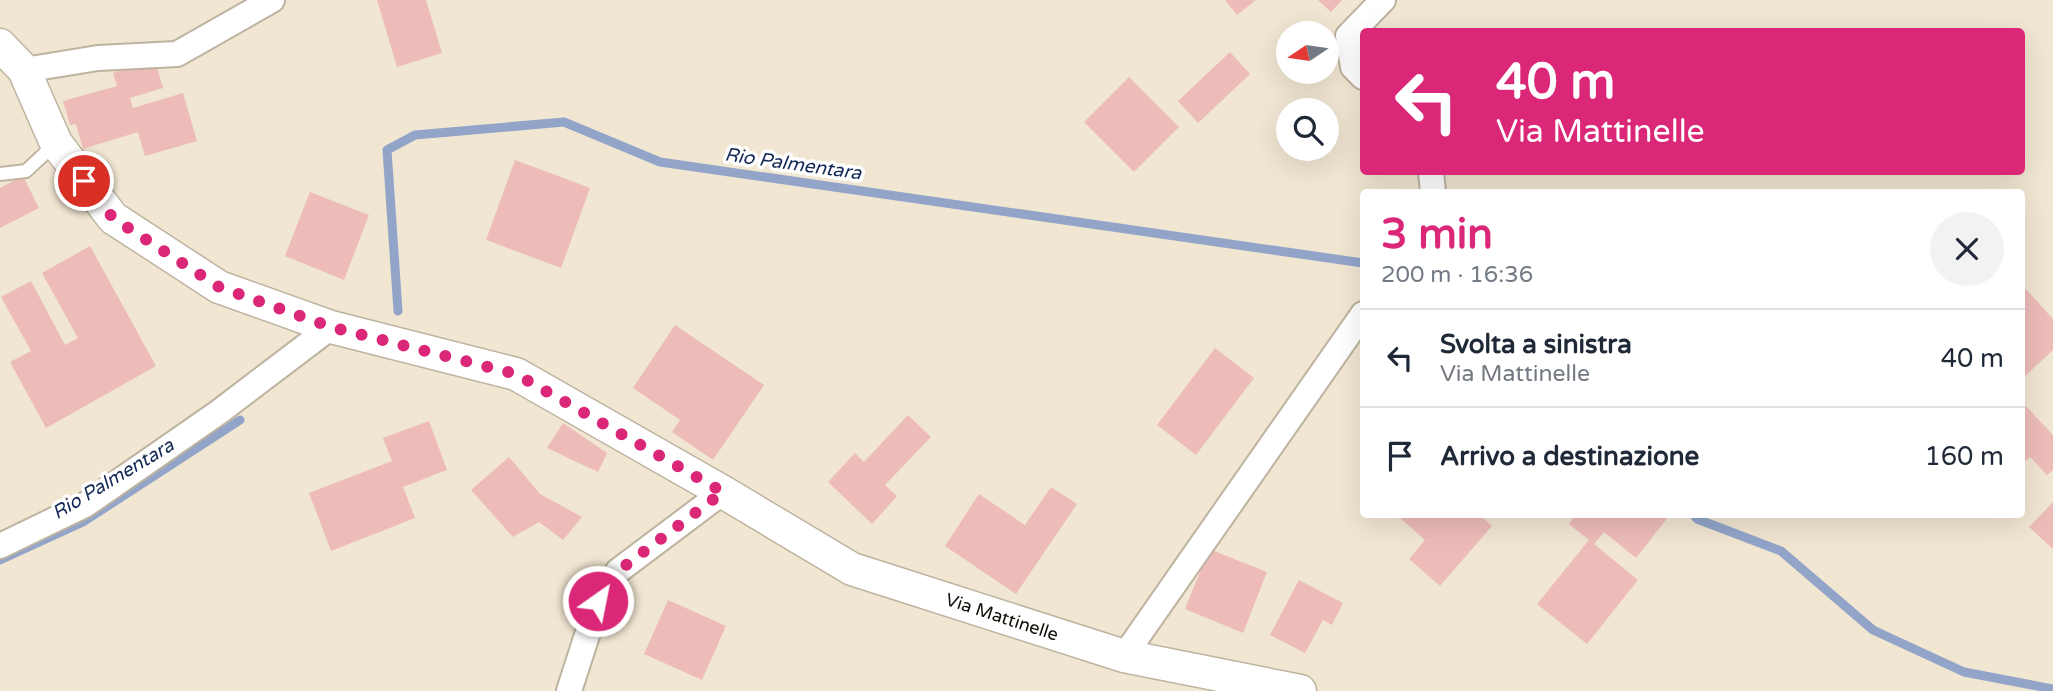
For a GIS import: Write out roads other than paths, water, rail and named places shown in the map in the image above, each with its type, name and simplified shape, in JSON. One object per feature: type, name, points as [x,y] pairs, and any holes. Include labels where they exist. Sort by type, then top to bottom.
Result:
[{"type":"street","points":[[24,70],[98,58],[177,54],[272,0]]},
{"type":"street","points":[[1360,74],[1353,67],[1348,36],[1382,0]]},
{"type":"street","name":"Via Mattinelle","points":[[0,45],[24,70],[56,143],[113,218],[219,287],[331,327],[516,374],[852,569],[1124,656],[1300,691]]},
{"type":"street","points":[[1124,656],[1360,318]]},
{"type":"street","points":[[0,546],[85,505],[219,412],[331,327]]},
{"type":"street","points":[[569,691],[598,601],[618,571],[723,492]]},
{"type":"lane","points":[[0,174],[26,171],[56,143]]},
{"type":"waterway","name":"Rio Palmentara","points":[[398,311],[387,150],[415,135],[564,122],[660,162],[1360,263]]},
{"type":"waterway","name":"Rio Palmentara","points":[[0,560],[83,522],[240,420]]},
{"type":"waterway","name":"Rio Palmentara","points":[[1696,518],[1781,551],[1873,630],[1964,672],[2053,689]]}]
